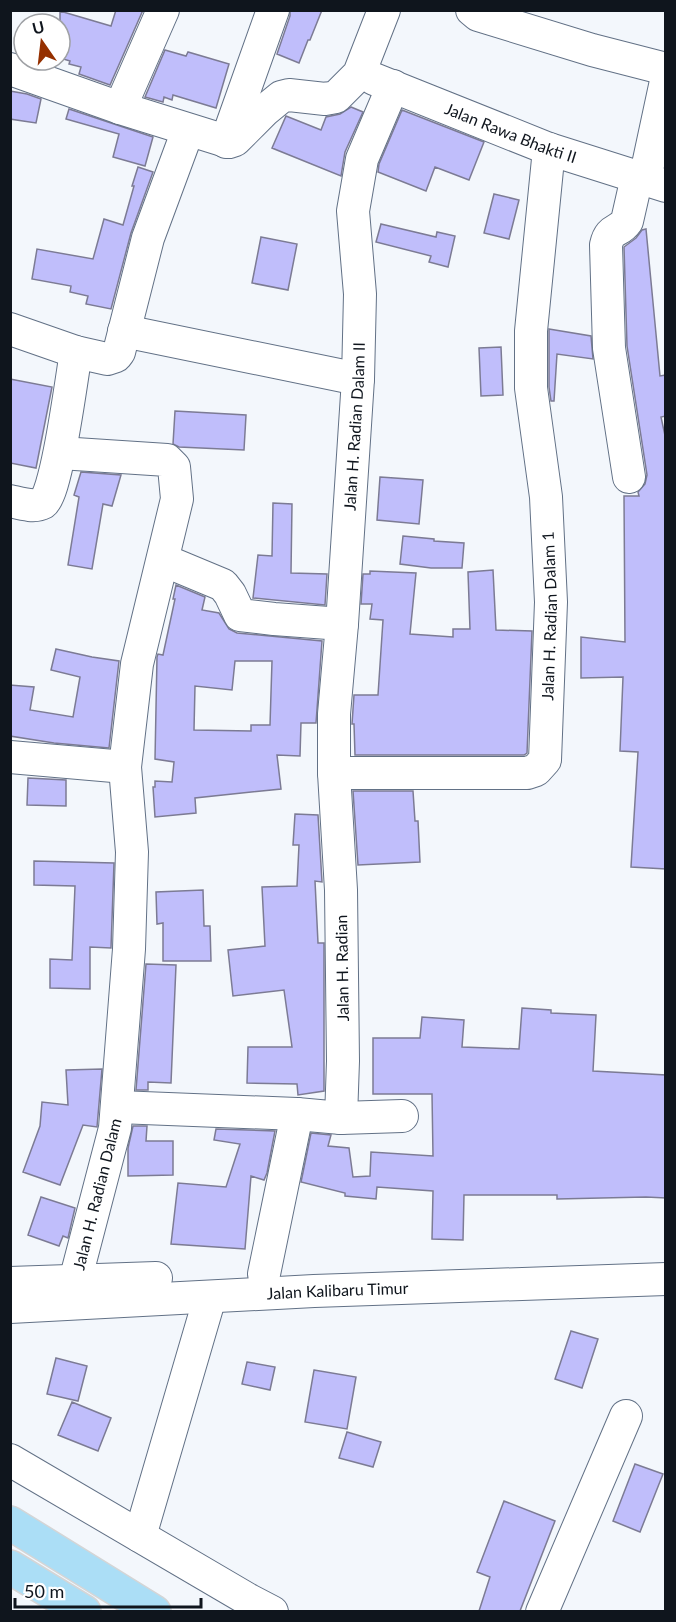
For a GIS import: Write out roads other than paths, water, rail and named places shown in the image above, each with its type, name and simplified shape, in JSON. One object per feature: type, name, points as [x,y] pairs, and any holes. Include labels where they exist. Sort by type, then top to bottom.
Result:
[{"type":"highway","points":[[10,1523],[154,1611]]},
{"type":"highway","points":[[10,1567],[84,1611]]},
{"type":"street","points":[[120,108],[162,10]]},
{"type":"street","points":[[226,142],[273,10]]},
{"type":"street","points":[[10,69],[226,142],[235,140],[281,97],[289,95],[325,99],[336,97],[359,74],[384,10]]},
{"type":"street","points":[[472,10],[478,15],[666,69]]},
{"type":"street","name":"Jalan Rawa Bhakti II","points":[[359,74],[549,149],[649,181]]},
{"type":"street","points":[[629,477],[609,348],[606,245],[609,234],[627,221],[649,181],[666,81]]},
{"type":"street","name":"Jalan H. Radian Dalam II","points":[[334,773],[334,714],[358,379],[360,294],[353,211],[362,159],[393,86]]},
{"type":"street","points":[[10,329],[76,352],[107,359],[116,356],[119,352],[148,238],[188,130]]},
{"type":"street","name":"Jalan H. Radian Dalam 1","points":[[334,773],[526,773],[536,770],[544,760],[551,602],[546,496],[531,388],[531,331],[549,149]]},
{"type":"street","points":[[124,331],[358,379]]},
{"type":"street","points":[[10,501],[30,505],[42,503],[48,496],[60,453],[76,352]]},
{"type":"street","name":"Jalan H. Radian Dalam","points":[[60,453],[167,460],[174,467],[177,499],[137,664],[125,768],[132,852],[129,949],[118,1107],[115,1128],[75,1281]]},
{"type":"street","points":[[163,560],[223,585],[230,594],[237,612],[243,616],[342,624]]},
{"type":"street","points":[[10,757],[125,768]]},
{"type":"street","name":"Jalan H. Radian","points":[[334,773],[341,890],[342,1118]]},
{"type":"street","points":[[118,1107],[342,1118],[402,1116]]},
{"type":"street","points":[[264,1274],[297,1114]]},
{"type":"street","name":"Jalan Kalibaru Timur","points":[[10,1307],[210,1296],[317,1281],[666,1262]]},
{"type":"street","name":"Jalan Kalibaru Timur","points":[[10,1283],[264,1274],[317,1281],[666,1279]]},
{"type":"street","points":[[140,1536],[210,1296]]},
{"type":"street","points":[[542,1611],[626,1416]]},
{"type":"street","points":[[10,1460],[249,1600],[272,1611]]}]
